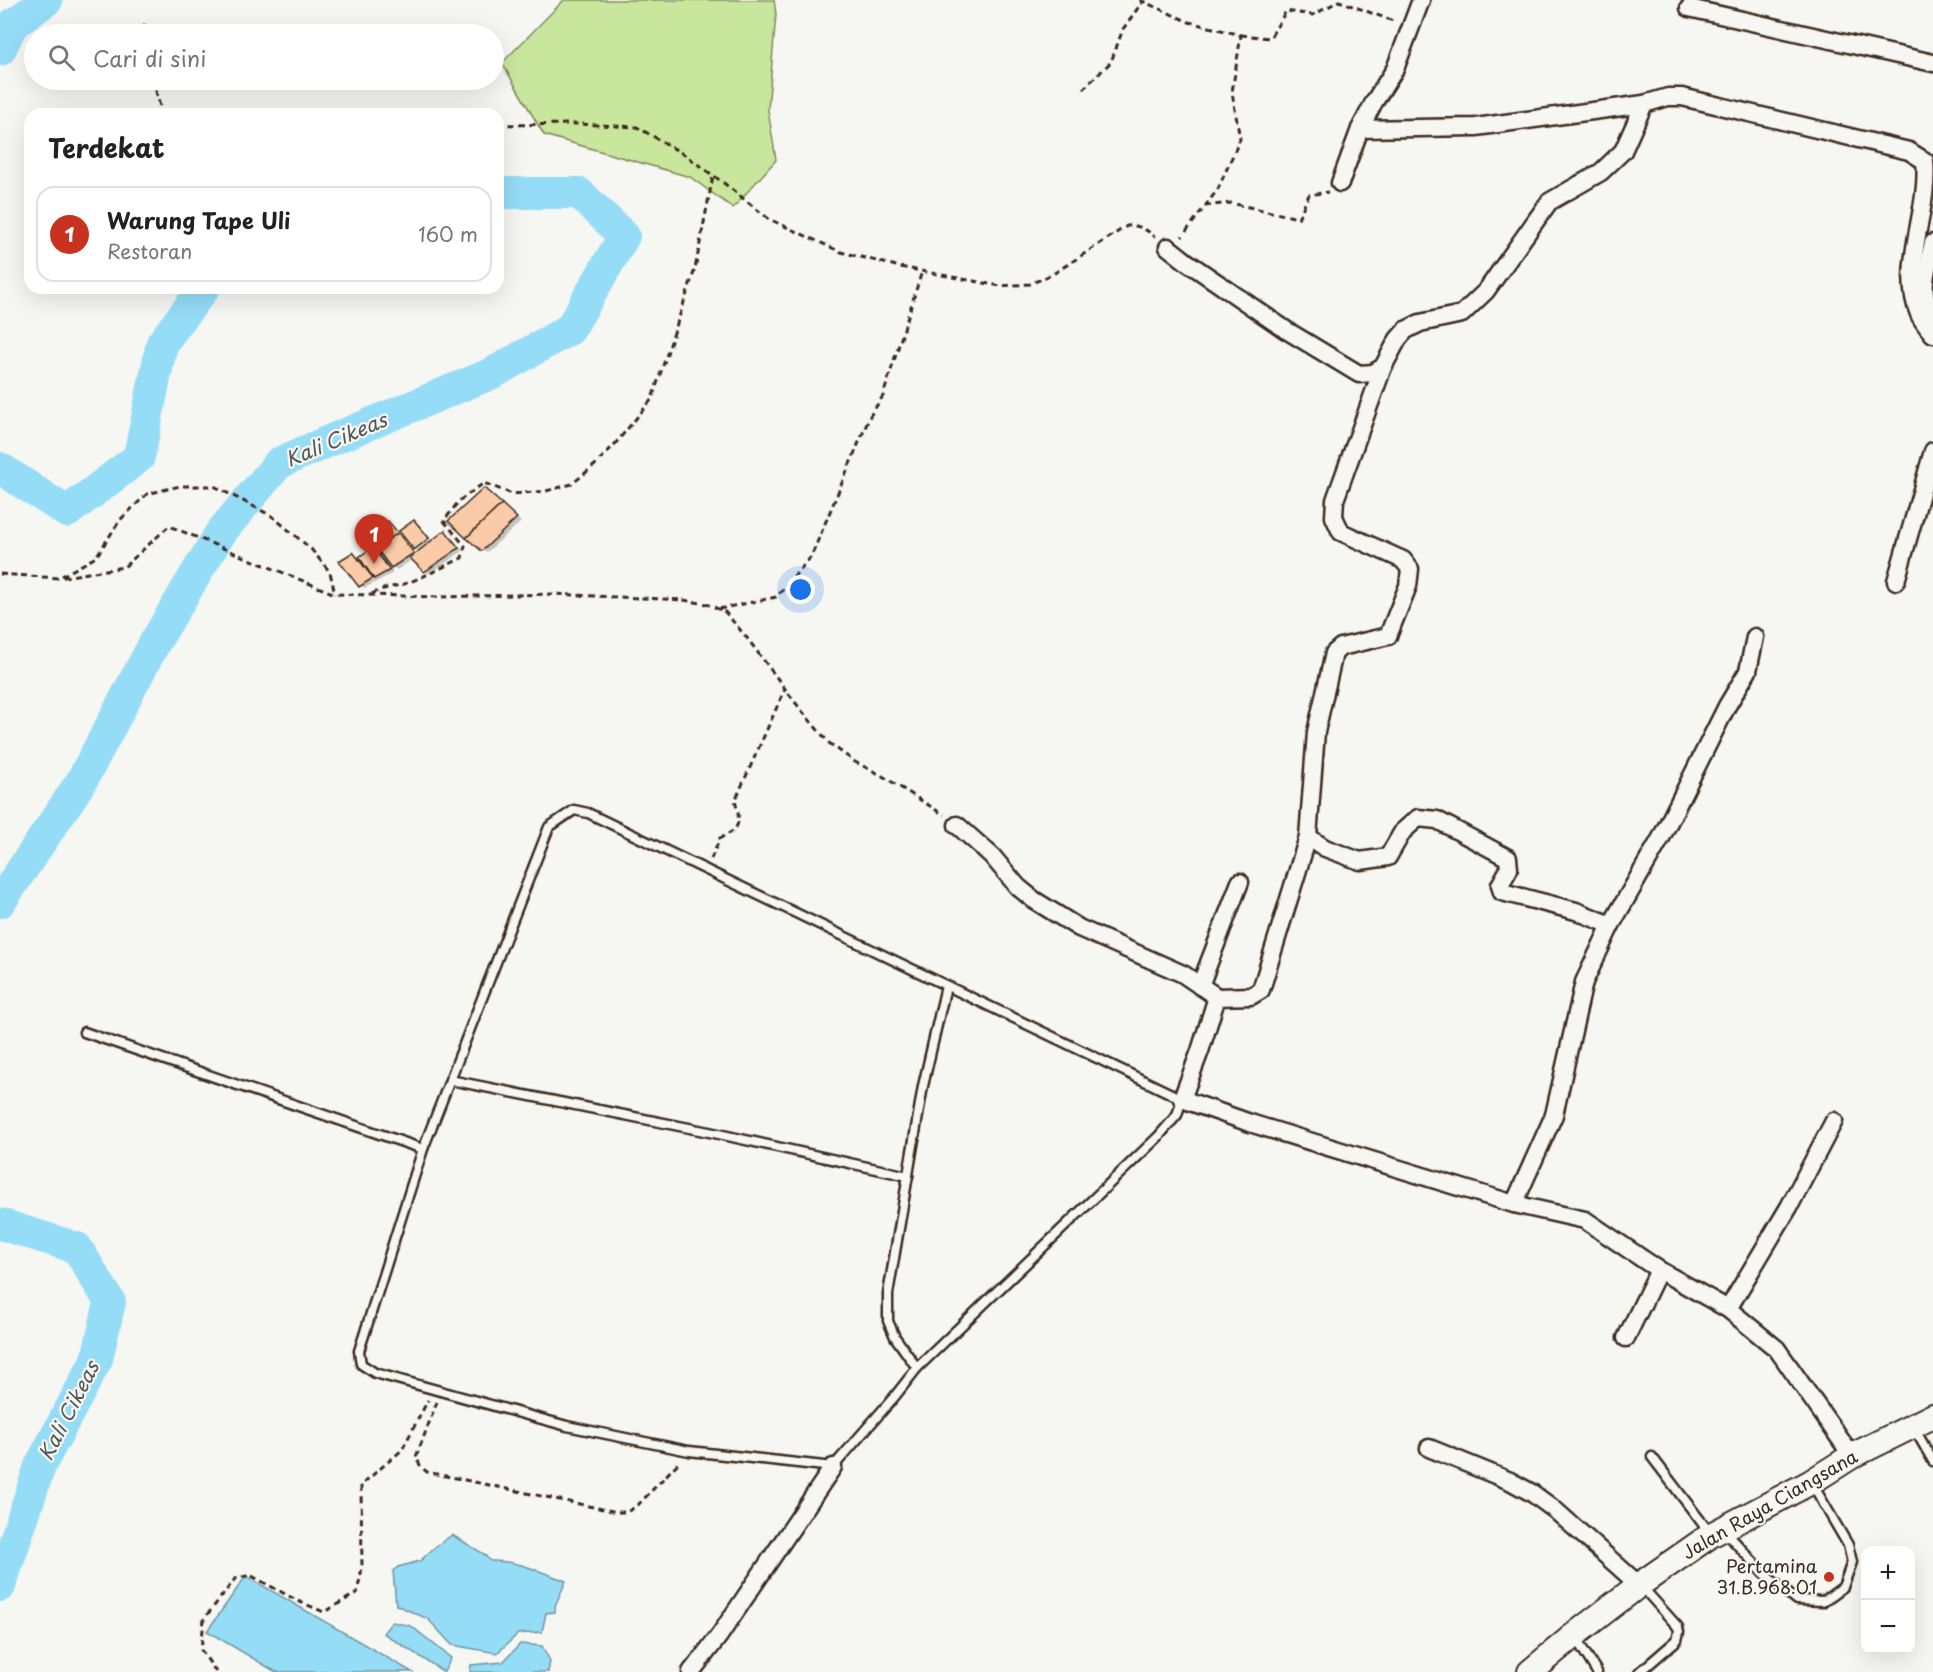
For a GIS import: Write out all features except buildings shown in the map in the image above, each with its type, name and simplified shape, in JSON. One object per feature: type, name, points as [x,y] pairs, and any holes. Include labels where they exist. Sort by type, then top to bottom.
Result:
[{"type":"main road","name":"Jalan Raya Ciangsana","points":[[1530,1672],[1640,1585],[1717,1532],[1810,1482],[1852,1456],[1923,1421]]},
{"type":"street","points":[[1340,183],[1360,129],[1395,69],[1421,0]]},
{"type":"street","points":[[1689,8],[1933,63]]},
{"type":"street","points":[[1360,129],[1476,127],[1644,104],[1668,97],[1682,97],[1909,151],[1925,161],[1927,175],[1912,273],[1913,294],[1920,317],[1933,334]]},
{"type":"street","points":[[957,825],[992,856],[1018,887],[1034,900],[1079,928],[1183,975],[1217,997],[1251,996],[1262,990],[1308,837],[1316,732],[1334,653],[1341,647],[1388,636],[1408,586],[1410,569],[1403,560],[1341,531],[1334,516],[1335,500],[1383,367],[1398,339],[1406,330],[1420,323],[1462,314],[1486,291],[1549,202],[1601,172],[1623,150],[1644,104]]},
{"type":"street","points":[[1933,243],[1924,284],[1925,304],[1933,314]]},
{"type":"street","points":[[1168,247],[1286,330],[1359,374],[1373,373],[1383,367]]},
{"type":"street","points":[[1896,581],[1933,451]]},
{"type":"street","points":[[1514,1204],[1554,1115],[1584,982],[1611,926],[1661,838],[1727,706],[1748,670],[1755,637]]},
{"type":"street","points":[[1308,837],[1325,848],[1360,861],[1388,857],[1403,831],[1418,818],[1437,820],[1508,858],[1509,869],[1500,885],[1502,892],[1576,911],[1611,926]]},
{"type":"street","points":[[1200,986],[1240,882]]},
{"type":"street","points":[[1217,997],[1182,1099],[1250,1123],[1514,1204],[1585,1220],[1659,1270],[1728,1309],[1776,1349],[1852,1456]]},
{"type":"street","points":[[1728,1309],[1789,1207],[1834,1121]]},
{"type":"street","points":[[1626,1338],[1659,1270]]},
{"type":"street","points":[[1429,1448],[1510,1481],[1532,1493],[1556,1510],[1640,1585]]},
{"type":"street","points":[[691,1672],[719,1636],[833,1467]]},
{"type":"lane","points":[[574,810],[588,813],[706,870],[1182,1099],[1177,1115],[1158,1137],[917,1368],[833,1467],[689,1451],[567,1426],[375,1373],[361,1364],[359,1351],[423,1149],[549,826],[574,810]]},
{"type":"lane","points":[[917,1368],[895,1337],[888,1322],[888,1294],[923,1086],[946,986]]},
{"type":"lane","points":[[84,1032],[423,1149]]},
{"type":"lane","points":[[450,1080],[714,1133],[908,1176]]},
{"type":"lane","points":[[1923,1421],[1933,1461]]},
{"type":"lane","points":[[1652,1457],[1717,1532],[1764,1574],[1796,1600],[1824,1601],[1843,1587],[1852,1562],[1848,1545],[1810,1482]]},
{"type":"lane","points":[[1640,1585],[1678,1627],[1679,1632],[1677,1640],[1640,1672]]},
{"type":"lane","points":[[1573,1636],[1598,1672]]},
{"type":"path","points":[[1083,88],[1111,62],[1123,29],[1141,1],[1189,22],[1241,35],[1270,38],[1286,11],[1312,15],[1339,1],[1412,27]]},
{"type":"path","points":[[504,125],[576,124],[636,127],[685,155],[769,219],[840,252],[1000,286],[1030,284],[1053,274],[1127,226],[1136,225],[1145,228],[1168,247],[1185,235],[1218,189],[1240,139],[1232,92],[1241,35]]},
{"type":"path","points":[[156,90],[160,108]]},
{"type":"path","points":[[370,595],[381,589],[422,577],[462,558],[465,546],[444,521],[459,501],[484,483],[512,494],[546,491],[572,484],[615,444],[652,399],[695,269],[713,176]]},
{"type":"path","points":[[1205,206],[1231,203],[1298,218],[1309,195],[1330,191],[1340,183]]},
{"type":"path","points":[[717,609],[776,597],[811,557],[870,416],[883,396],[922,271]]},
{"type":"path","points":[[58,578],[96,557],[120,520],[147,494],[180,486],[214,486],[272,516],[311,549],[330,572],[335,594]]},
{"type":"path","points":[[0,574],[58,578],[124,567],[169,526],[335,594],[439,597],[553,594],[696,601],[725,612],[829,744],[855,762],[882,775],[957,825]]},
{"type":"path","points":[[706,870],[720,837],[733,833],[738,824],[739,815],[735,801],[785,689]]},
{"type":"path","points":[[437,1391],[416,1457],[421,1467],[427,1472],[617,1512],[627,1512],[637,1506],[689,1451]]},
{"type":"path","points":[[216,1672],[201,1650],[204,1619],[236,1579],[250,1575],[324,1612],[357,1593],[362,1568],[361,1485],[402,1450],[437,1391]]},
{"type":"green space","points":[[564,0],[774,0],[776,14],[768,110],[776,160],[733,208],[690,177],[544,135],[504,66],[504,61]]},
{"type":"water","points":[[452,1535],[484,1554],[490,1561],[500,1561],[538,1570],[566,1581],[555,1606],[555,1612],[546,1613],[542,1632],[518,1634],[497,1653],[452,1645],[428,1619],[396,1605],[393,1571],[398,1567],[420,1561]]},
{"type":"water","points":[[246,1576],[412,1672],[276,1672],[207,1631]]},
{"type":"water","points":[[392,1622],[411,1626],[451,1658],[444,1672],[383,1633]]},
{"type":"water","points":[[520,1644],[542,1646],[550,1661],[548,1672],[470,1672],[471,1665],[503,1662]]},
{"type":"waterway","name":"Kali Cikeas","points":[[0,50],[12,25],[47,0]]},
{"type":"waterway","name":"Kali Cikeas","points":[[0,902],[81,782],[155,642],[221,532],[279,463],[493,373],[570,329],[624,236],[579,193],[504,193]]},
{"type":"waterway","name":"Kali Cikeas","points":[[0,468],[67,512],[139,457],[162,343],[199,294]]},
{"type":"waterway","name":"Kali Cikeas","points":[[0,1224],[77,1248],[110,1302],[97,1359],[40,1466],[0,1586]]},
{"type":"place","name":"Warung Tape Uli","points":[[374,564]]},
{"type":"place","name":"Pertamina 31.B.968.01","points":[[1829,1577]]}]
